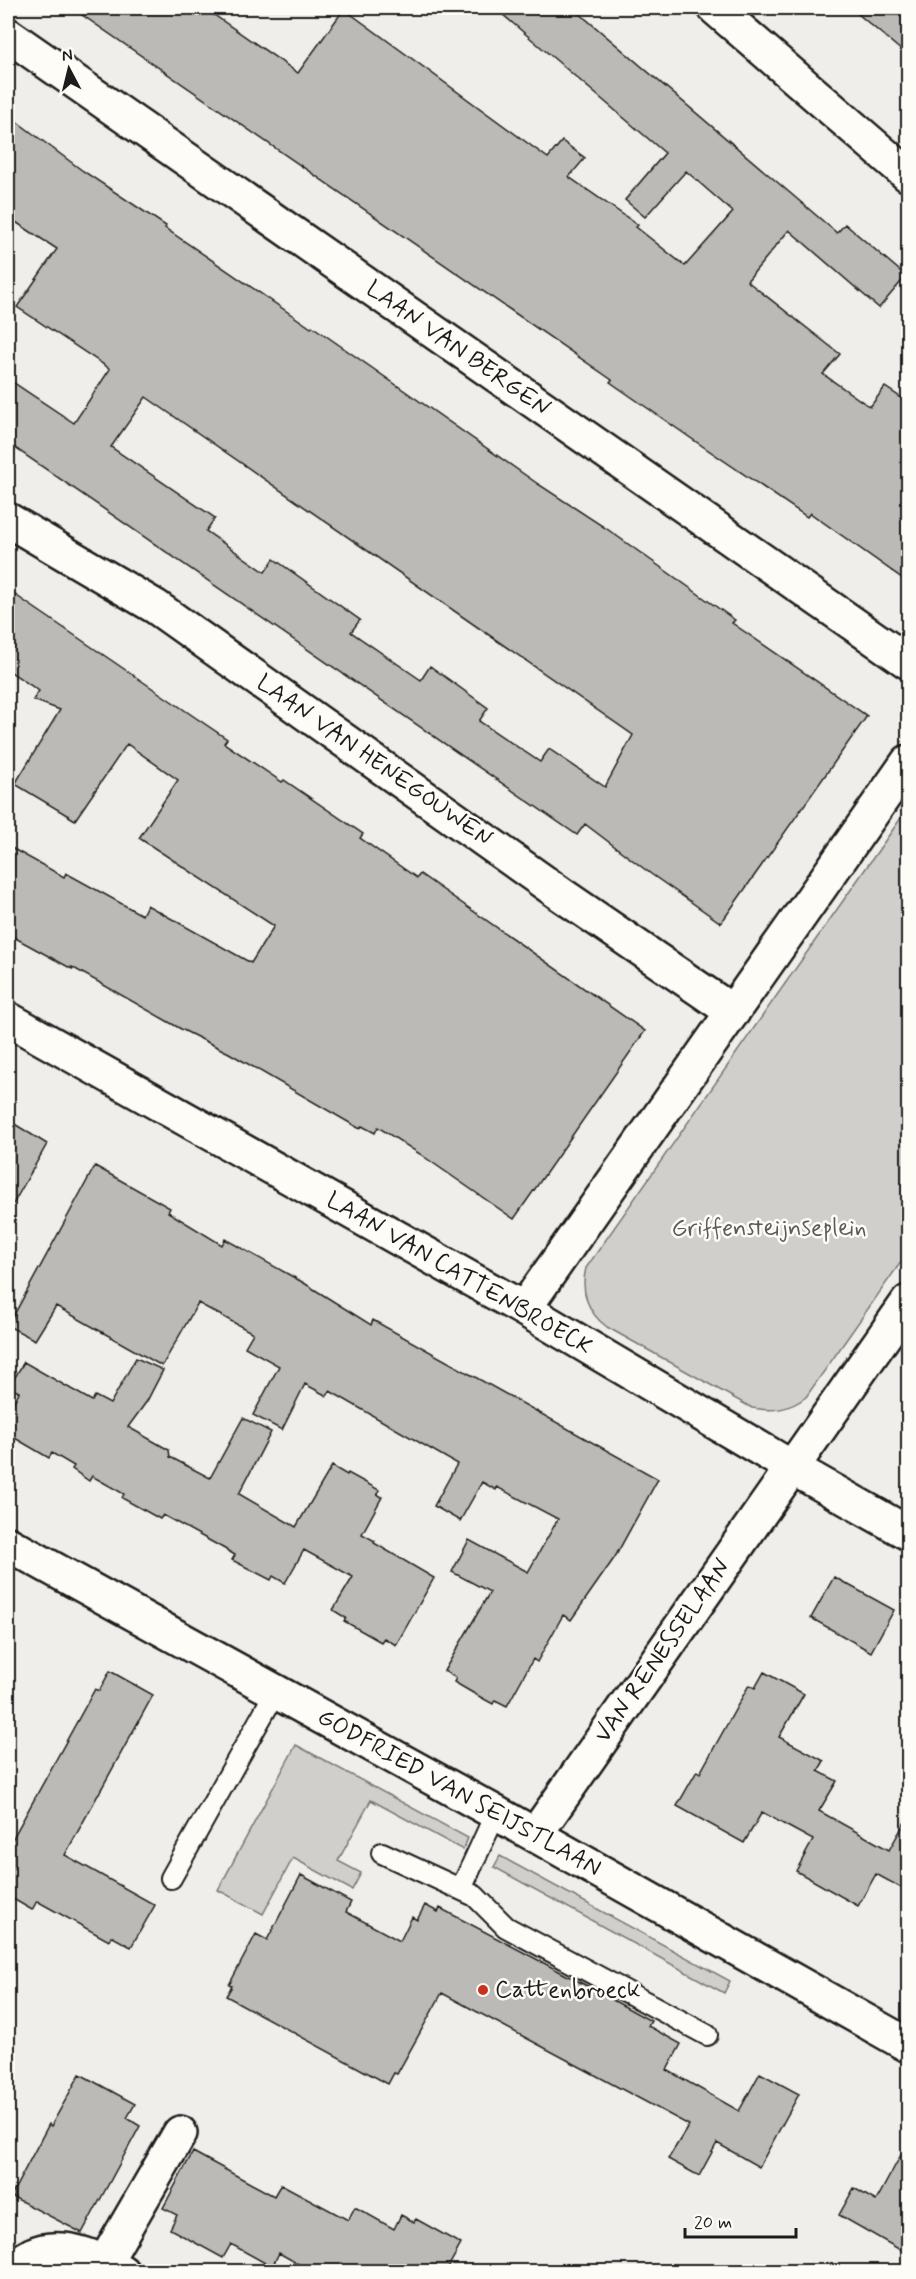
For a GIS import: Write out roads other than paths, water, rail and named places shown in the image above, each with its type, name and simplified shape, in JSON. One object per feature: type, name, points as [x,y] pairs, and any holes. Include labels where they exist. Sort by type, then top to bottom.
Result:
[{"type":"street","points":[[715,8],[909,175]]},
{"type":"street","name":"LAAN VAN BERGEN","points":[[8,35],[672,497],[789,581],[909,662]]},
{"type":"street","name":"LAAN VAN HENEGOUWEN","points":[[8,520],[156,607],[562,895],[734,1012]]},
{"type":"street","points":[[524,1309],[909,762]]},
{"type":"street","name":"LAAN VAN CATTENBROECK","points":[[8,1019],[524,1309],[791,1467],[909,1533]]},
{"type":"street","points":[[791,1467],[909,1302]]},
{"type":"street","name":"VAN RENESSELAAN","points":[[535,1835],[791,1467]]},
{"type":"street","name":"GODFRIED VAN SEIJSTLAAN","points":[[8,1544],[496,1813],[909,2045]]},
{"type":"street","points":[[12,2271],[35,2253],[58,2248],[81,2252],[114,2267],[180,2133]]},
{"type":"lane","points":[[171,1878],[276,1691]]},
{"type":"lane","points":[[461,1889],[496,1813]]},
{"type":"lane","points":[[382,1853],[475,1896],[506,1927],[707,2035]]},
{"type":"place","name":"Cattenbroeck","points":[[483,1990]]},
{"type":"park label","name":"Griffensteijnseplein","points":[[769,1228]]}]
